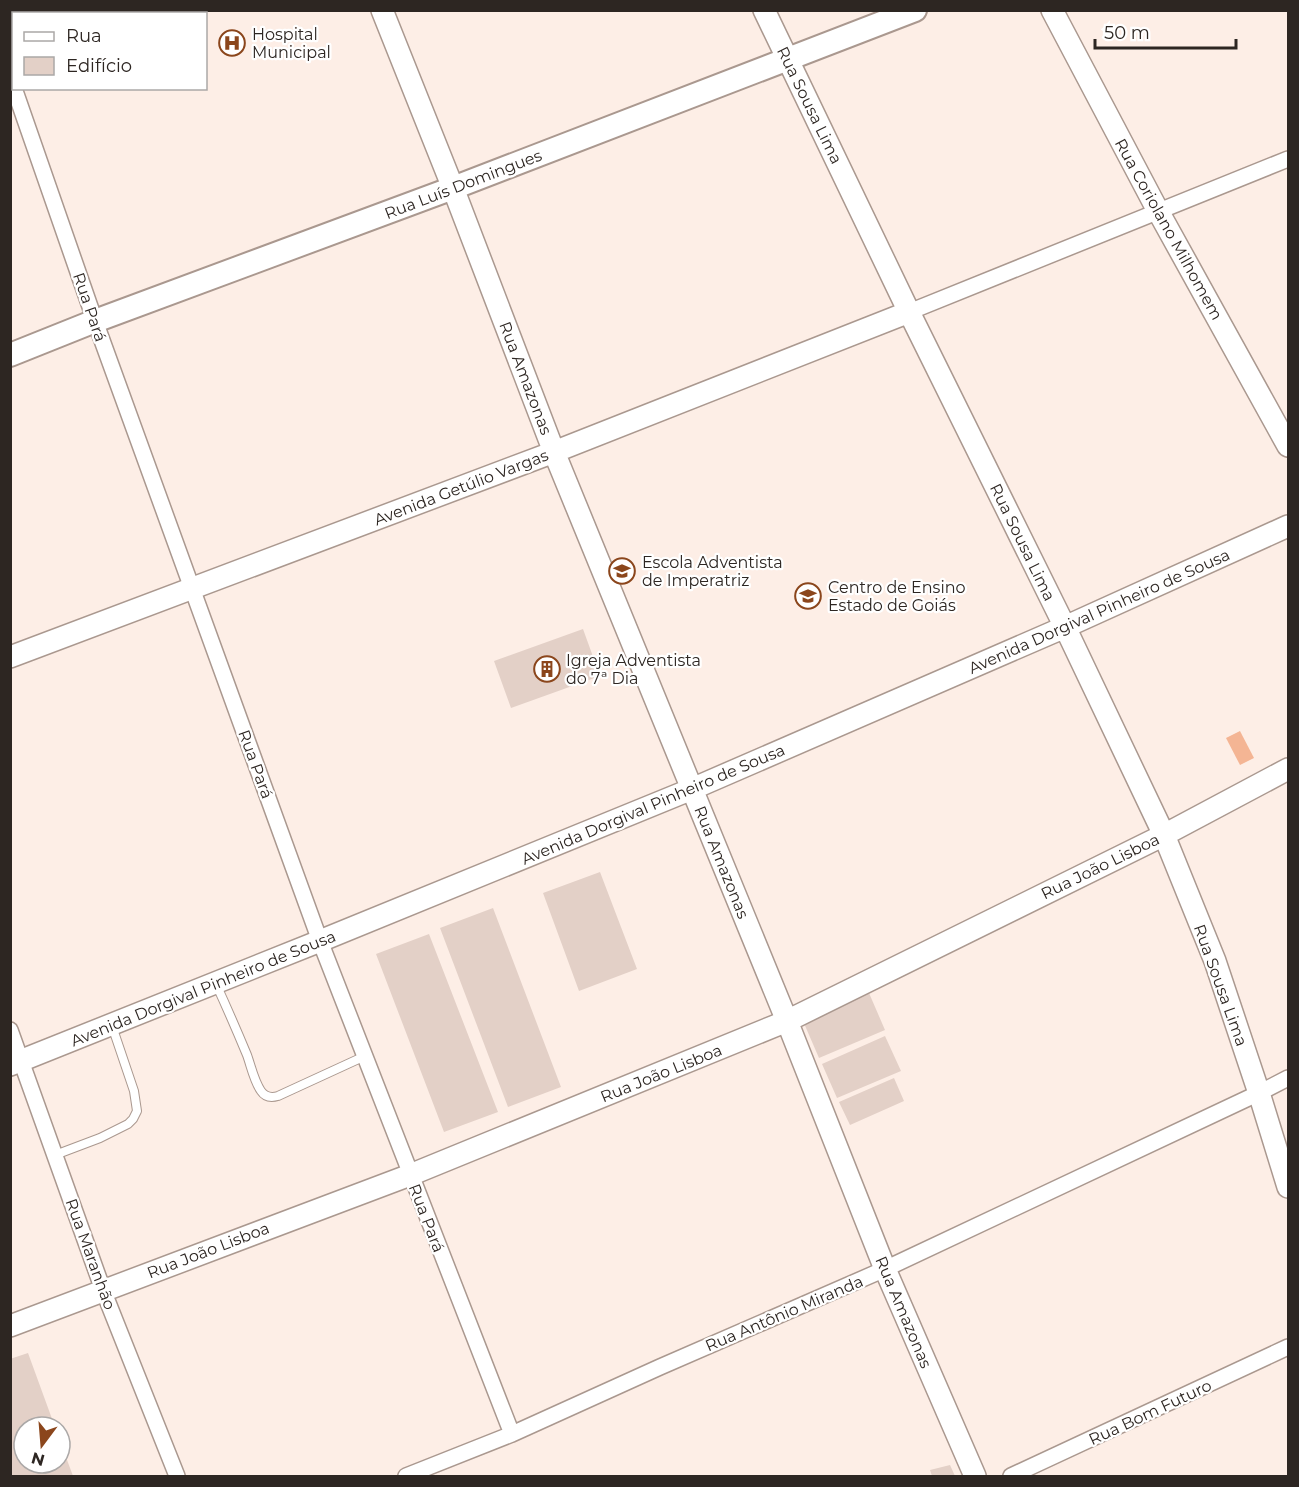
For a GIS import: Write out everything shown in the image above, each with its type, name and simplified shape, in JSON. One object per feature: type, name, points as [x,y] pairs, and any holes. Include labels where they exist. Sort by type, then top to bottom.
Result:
[{"type":"main road","name":"Rua Luís Domingues","points":[[10,355],[789,60],[915,10]]},
{"type":"street","name":"Rua Amazonas","points":[[382,10],[554,452],[788,1021],[885,1269],[975,1476]]},
{"type":"street","name":"Rua Sousa Lima","points":[[764,10],[1164,835],[1215,961],[1260,1093],[1288,1187]]},
{"type":"street","name":"Rua Coriolano Milhomem","points":[[1052,10],[1158,211],[1288,446]]},
{"type":"street","name":"Rua Pará","points":[[15,90],[95,321],[320,941],[512,1434]]},
{"type":"street","points":[[909,312],[1288,159]]},
{"type":"street","name":"Avenida Getúlio Vargas","points":[[10,657],[554,452],[909,312]]},
{"type":"street","name":"Avenida Dorgival Pinheiro de Sousa","points":[[16,1062],[692,789],[1065,627],[1288,526]]},
{"type":"street","name":"Rua João Lisboa","points":[[10,1326],[410,1175],[788,1021],[1164,835],[1288,770]]},
{"type":"street","name":"Rua Maranhão","points":[[10,1030],[16,1062],[55,1155],[103,1290],[177,1476]]},
{"type":"street","name":"Rua Antônio Miranda","points":[[406,1476],[512,1434],[885,1269],[1288,1078]]},
{"type":"street","name":"Rua Bom Futuro","points":[[1011,1476],[1288,1347]]},
{"type":"lane","points":[[216,983],[261,1092],[270,1097],[278,1096],[365,1056]]},
{"type":"lane","points":[[55,1155],[100,1138],[128,1124],[137,1111],[134,1091],[111,1024]]},
{"type":"shaded area","points":[[1240,731],[1254,758],[1240,765],[1226,738]]},
{"type":"building","name":"Igreja Adventista do 7ª Dia","points":[[583,629],[600,676],[511,708],[494,661]]},
{"type":"building","points":[[600,872],[637,969],[579,991],[543,893]]},
{"type":"building","points":[[493,908],[561,1087],[508,1107],[440,928]]},
{"type":"building","points":[[429,934],[498,1112],[444,1132],[376,954]]},
{"type":"building","points":[[869,993],[885,1030],[819,1058],[803,1021]]},
{"type":"building","points":[[885,1036],[901,1071],[837,1098],[822,1064]]},
{"type":"building","points":[[894,1078],[904,1101],[850,1125],[839,1102]]},
{"type":"building","points":[[28,1353],[51,1415],[12,1415],[12,1475],[72,1473],[73,1476],[10,1476],[10,1359]]},
{"type":"building","points":[[950,1465],[955,1476],[932,1476],[930,1470]]},
{"type":"place","name":"Hospital Municipal","points":[[232,43]]},
{"type":"place","name":"Escola Adventista de Imperatriz","points":[[622,571]]},
{"type":"place","name":"Centro de Ensino Estado de Goiás","points":[[808,596]]},
{"type":"place","name":"Igreja Adventista do 7ª Dia","points":[[547,669]]}]
